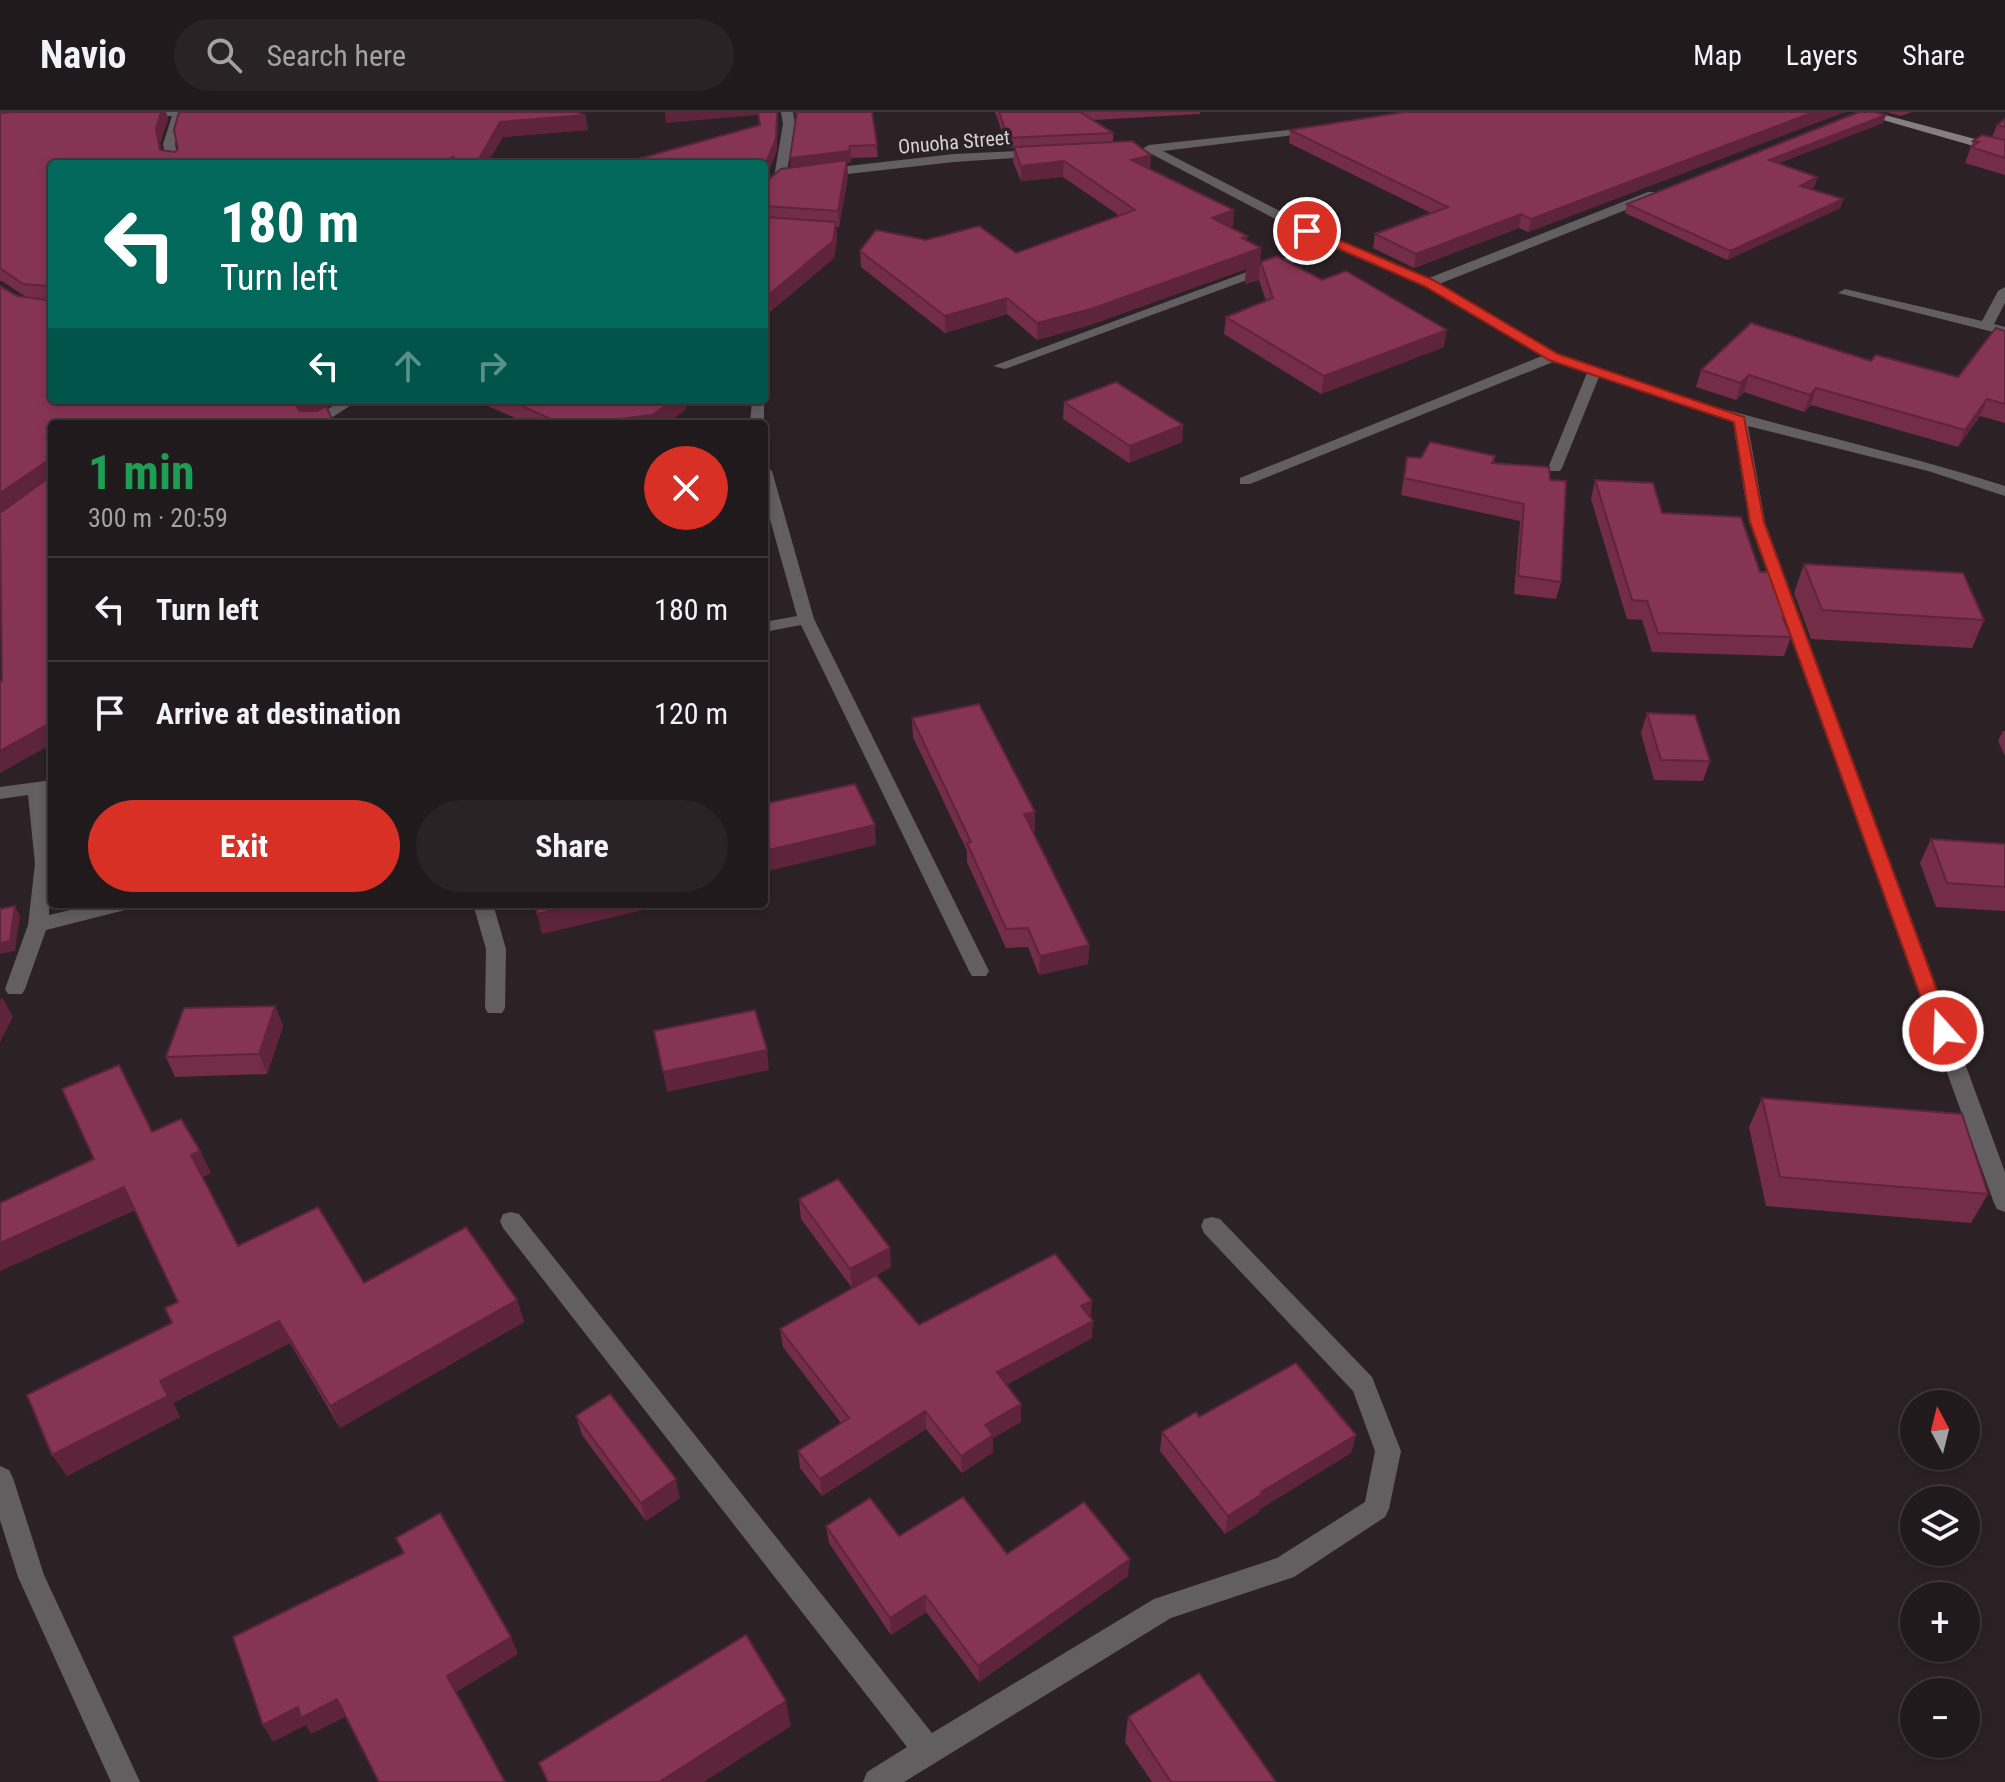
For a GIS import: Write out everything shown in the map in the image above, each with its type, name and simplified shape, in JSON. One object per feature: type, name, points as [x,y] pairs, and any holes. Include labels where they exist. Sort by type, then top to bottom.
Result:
[{"type":"main road","points":[[1862,112],[2005,151]]},
{"type":"street","points":[[119,115],[179,112],[169,144],[172,160]]},
{"type":"street","points":[[787,112],[789,124],[776,181],[796,176]]},
{"type":"street","points":[[1848,118],[1862,112]]},
{"type":"street","points":[[1331,129],[1142,149],[1334,244],[1429,283],[1553,357],[1740,420],[1933,468],[2005,491]]},
{"type":"street","name":"Onuoha Street","points":[[811,174],[954,158],[1059,153]]},
{"type":"street","points":[[1429,283],[1660,192]]},
{"type":"street","points":[[1000,366],[1334,244]]},
{"type":"street","points":[[1986,326],[2005,291]]},
{"type":"street","points":[[1845,293],[2005,331]]},
{"type":"street","points":[[1245,481],[1553,357]]},
{"type":"street","points":[[1555,468],[1595,371]]},
{"type":"street","points":[[319,420],[345,404]]},
{"type":"street","points":[[1740,420],[1757,522],[2005,1203]]},
{"type":"street","points":[[768,485],[806,619],[979,971]]},
{"type":"street","points":[[768,626],[806,619]]},
{"type":"street","points":[[0,793],[45,788],[45,864],[38,925],[15,989]]},
{"type":"street","points":[[38,925],[106,908]]},
{"type":"street","points":[[484,908],[496,949],[495,1008]]},
{"type":"street","points":[[511,1221],[658,1410],[782,1560],[927,1750]]},
{"type":"street","points":[[877,1782],[1164,1608],[1285,1568],[1376,1509],[1388,1451],[1363,1385],[1212,1226]]},
{"type":"street","points":[[0,1478],[31,1577],[126,1782]]},
{"type":"building","points":[[161,112],[156,129],[160,150],[175,152],[178,149],[174,130],[179,112],[577,112],[585,115],[500,122],[478,160],[454,160],[454,157],[446,160],[48,160],[48,292],[47,286],[23,284],[0,268],[0,113]]},
{"type":"building","points":[[758,112],[777,112],[776,139],[767,160],[634,160],[760,125]]},
{"type":"building","points":[[797,112],[872,112],[877,145],[850,146],[849,151],[790,158]]},
{"type":"building","points":[[999,112],[1080,112],[1113,133],[1008,138]]},
{"type":"building","points":[[1405,112],[1814,112],[1531,219],[1521,214],[1416,254],[1375,234],[1448,207],[1290,130]]},
{"type":"building","points":[[1859,112],[1886,115],[1769,160],[1817,177],[1800,186],[1843,199],[1730,251],[1627,204]]},
{"type":"building","points":[[1982,135],[2005,140],[2005,158],[1971,147],[1979,142],[1973,141]]},
{"type":"building","points":[[1132,141],[1151,155],[1131,160],[1234,210],[1212,218],[1247,236],[1242,238],[1261,248],[1091,309],[1037,323],[1007,298],[945,316],[860,251],[876,230],[926,240],[979,226],[1016,253],[1135,210],[1064,161],[1021,166],[1014,147]]},
{"type":"building","points":[[847,160],[838,211],[768,206],[768,180],[781,169]]},
{"type":"building","points":[[768,217],[836,222],[833,241],[770,294]]},
{"type":"building","points":[[1277,256],[1322,280],[1346,271],[1447,330],[1324,376],[1226,317],[1273,298],[1261,263],[1247,267]]},
{"type":"building","points":[[0,286],[17,296],[48,298],[48,404],[303,404],[297,407],[300,411],[317,411],[326,406],[332,420],[48,420],[48,465],[46,462],[0,493]]},
{"type":"building","points":[[1751,323],[1871,361],[1876,355],[1958,377],[1996,328],[2005,331],[2005,404],[1987,399],[1965,430],[1816,388],[1810,395],[1749,375],[1741,383],[1701,370]]},
{"type":"building","points":[[1116,382],[1183,425],[1130,446],[1064,402]]},
{"type":"building","points":[[517,404],[668,404],[652,415],[611,420],[553,420]]},
{"type":"building","points":[[1430,442],[1495,456],[1492,463],[1549,467],[1550,480],[1566,481],[1561,582],[1518,576],[1524,504],[1404,478],[1407,457],[1421,458]]},
{"type":"building","points":[[48,465],[48,724],[0,751],[0,513],[47,479]]},
{"type":"building","points":[[1595,480],[1653,483],[1662,513],[1741,517],[1760,572],[1777,572],[1794,619],[1783,618],[1791,637],[1658,633],[1647,601],[1632,600]]},
{"type":"building","points":[[1804,564],[1963,573],[1984,620],[1822,610]]},
{"type":"building","points":[[979,704],[1035,812],[1024,814],[1089,945],[1040,956],[1028,928],[1006,929],[967,843],[971,842],[912,718]]},
{"type":"building","points":[[1647,713],[1695,715],[1710,761],[1661,760]]},
{"type":"building","points":[[855,784],[875,825],[768,850],[768,803]]},
{"type":"building","points":[[1931,839],[2005,844],[2005,887],[1947,883]]},
{"type":"building","points":[[15,906],[10,941],[0,943],[0,909]]},
{"type":"building","points":[[536,908],[562,908],[537,914]]},
{"type":"building","points":[[275,1006],[259,1054],[166,1057],[184,1008]]},
{"type":"building","points":[[755,1010],[767,1050],[663,1072],[654,1031]]},
{"type":"building","points":[[119,1065],[152,1132],[181,1119],[200,1151],[191,1155],[238,1246],[318,1207],[364,1283],[466,1227],[517,1300],[330,1406],[279,1321],[160,1381],[168,1396],[52,1455],[27,1395],[172,1323],[165,1308],[178,1302],[124,1187],[0,1243],[0,1203],[94,1159],[62,1089]]},
{"type":"building","points":[[1762,1098],[1962,1114],[1988,1194],[1780,1177]]},
{"type":"building","points":[[838,1179],[890,1248],[850,1269],[799,1199]]},
{"type":"building","points":[[1055,1254],[1092,1301],[1081,1306],[1093,1321],[997,1372],[1021,1404],[985,1425],[993,1435],[961,1456],[925,1411],[820,1479],[798,1451],[849,1418],[780,1329],[876,1275],[919,1325]]},
{"type":"building","points":[[1296,1363],[1356,1435],[1261,1492],[1228,1516],[1162,1432],[1196,1412],[1199,1417]]},
{"type":"building","points":[[610,1394],[676,1479],[641,1503],[576,1416]]},
{"type":"building","points":[[963,1497],[1007,1554],[1084,1502],[1130,1559],[978,1666],[925,1595],[890,1618],[826,1526],[870,1498],[899,1536]]},
{"type":"building","points":[[440,1513],[511,1637],[447,1676],[505,1782],[379,1782],[337,1699],[301,1718],[298,1707],[263,1725],[233,1637],[404,1553],[396,1538]]},
{"type":"building","points":[[746,1635],[786,1701],[659,1782],[548,1782],[539,1763]]},
{"type":"building","points":[[1199,1673],[1276,1782],[1171,1782],[1128,1717]]},
{"type":"route","points":[[1307,231],[1429,283],[1553,357],[1740,420],[1757,522],[1943,1031]]}]
